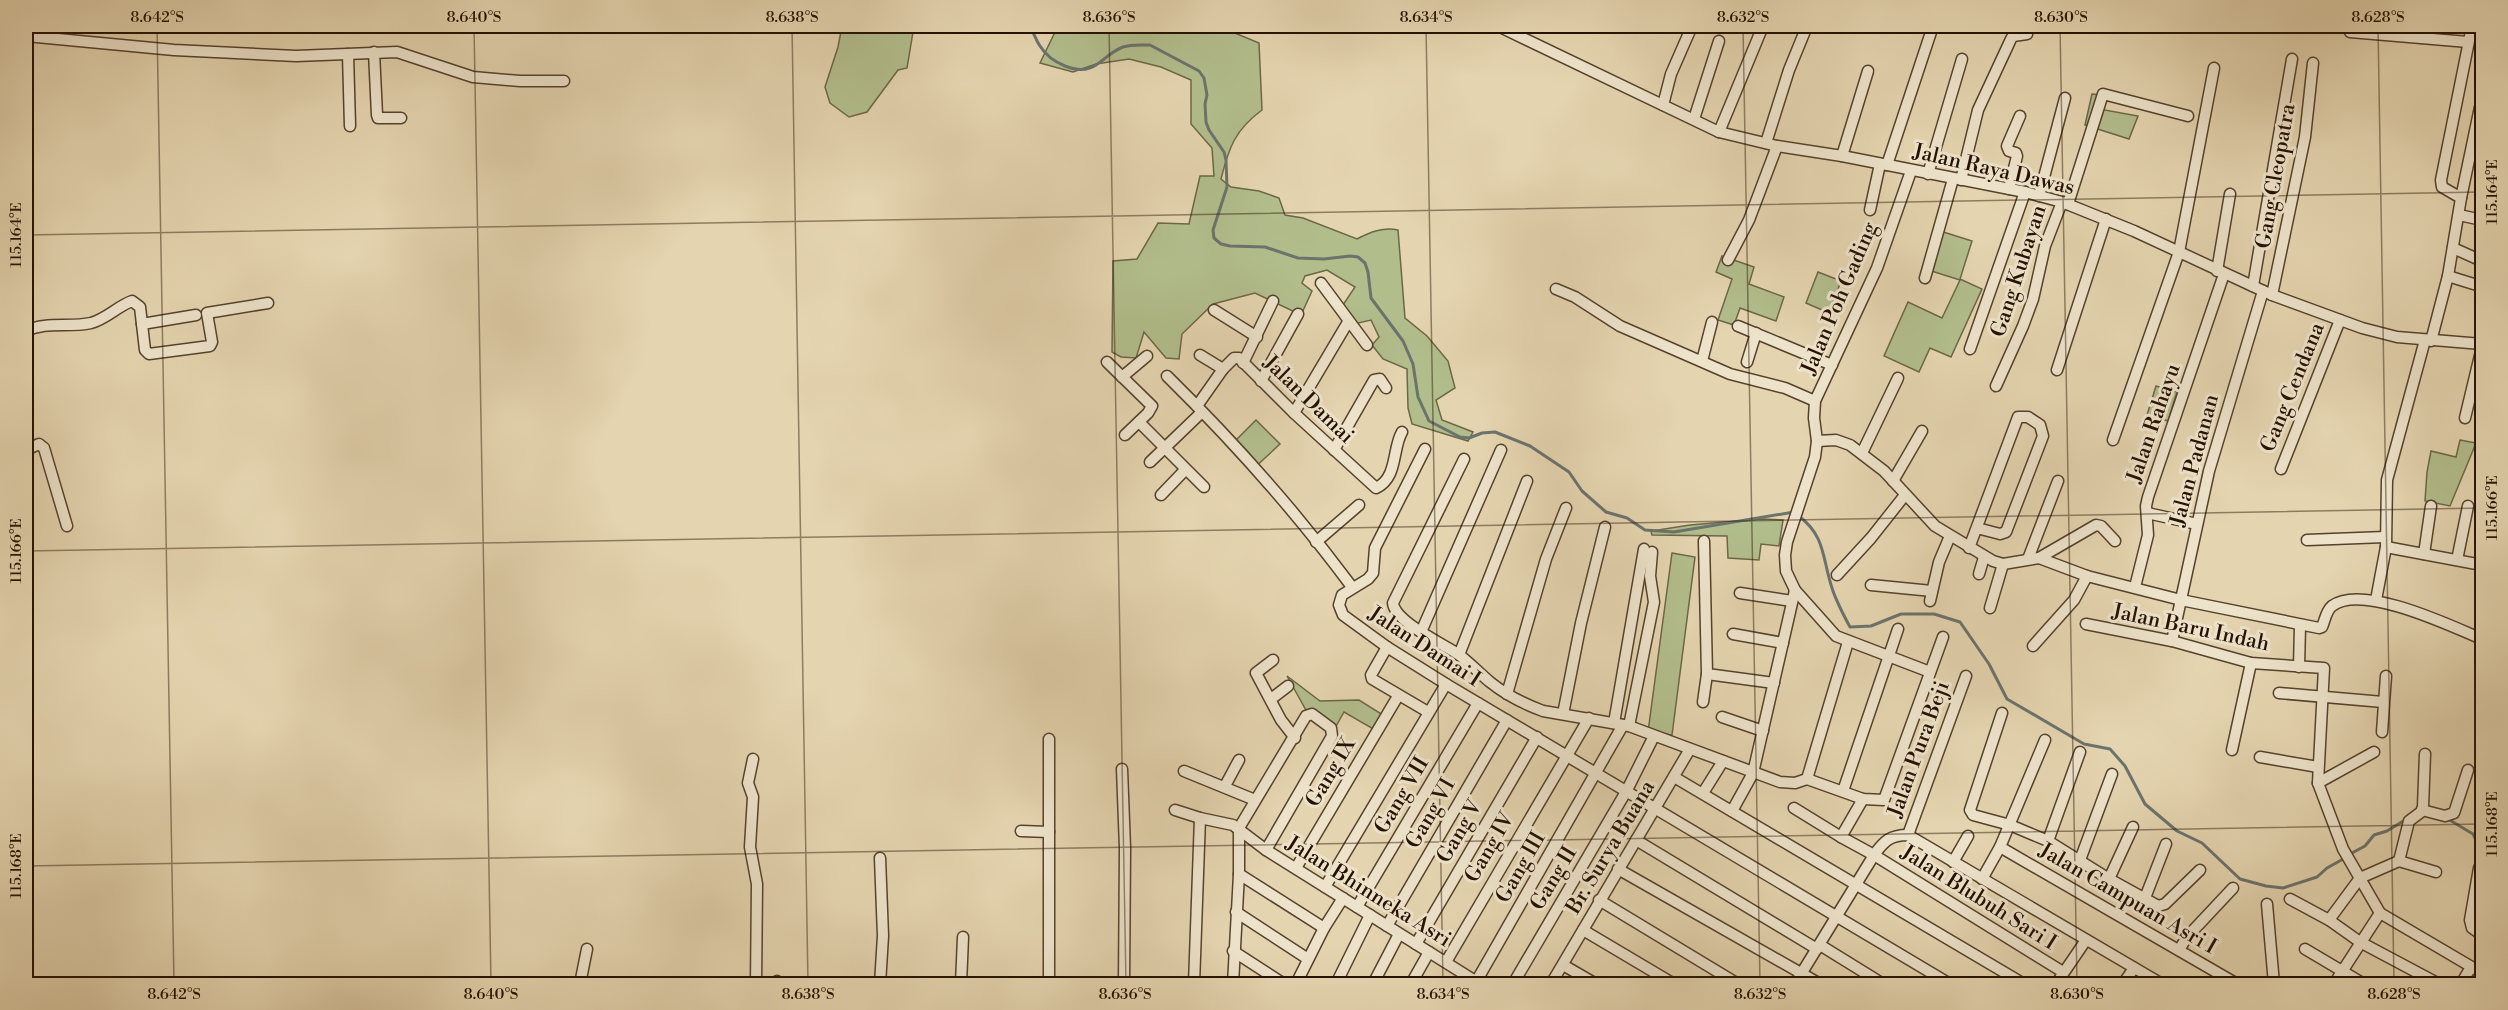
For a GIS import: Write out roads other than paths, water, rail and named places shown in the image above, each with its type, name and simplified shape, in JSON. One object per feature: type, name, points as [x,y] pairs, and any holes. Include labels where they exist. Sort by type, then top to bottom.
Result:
[{"type":"street","name":"Jalan Raya Dawas","points":[[1498,26],[1719,132],[2025,192],[2065,203],[2106,219],[2262,291],[2377,333],[2482,345]]},
{"type":"street","points":[[1663,105],[1671,74],[1692,26]]},
{"type":"street","points":[[1719,132],[1763,26]]},
{"type":"street","points":[[1728,260],[1749,220],[1789,70],[1807,26]]},
{"type":"street","points":[[1870,210],[1933,26]]},
{"type":"street","points":[[1925,279],[1985,93],[2011,39],[2013,36],[2027,34],[2029,26]]},
{"type":"street","points":[[2461,198],[2442,187],[2441,180],[2472,26]]},
{"type":"street","points":[[2350,32],[2468,42]]},
{"type":"street","points":[[26,36],[174,50],[296,56],[374,52],[411,55],[451,71],[496,80],[564,81]]},
{"type":"street","points":[[1694,120],[1719,41]]},
{"type":"street","points":[[374,52],[377,116],[378,118],[401,118]]},
{"type":"street","points":[[348,54],[350,126]]},
{"type":"street","points":[[1928,174],[1962,59]]},
{"type":"street","points":[[2262,291],[2292,59]]},
{"type":"street","name":"Gang Cleopatra","points":[[2262,291],[2305,137],[2313,63]]},
{"type":"street","points":[[2113,440],[2179,252],[2214,68]]},
{"type":"street","points":[[1842,156],[1868,71]]},
{"type":"street","name":"Gang Kubayan","points":[[1996,386],[2024,326],[2033,299],[2045,246],[2065,203],[2103,94],[2188,116]]},
{"type":"street","points":[[2039,196],[2065,98]]},
{"type":"street","points":[[2376,600],[2385,542],[2387,480],[2448,276],[2480,107]]},
{"type":"street","points":[[2009,189],[2017,156],[2016,153],[2009,151],[2007,146],[2020,116]]},
{"type":"street","name":"Jalan Poh Gading","points":[[1817,441],[1814,418],[1815,401],[1877,268],[1911,171]]},
{"type":"street","points":[[1970,349],[2025,192]]},
{"type":"street","name":"Jalan Rahayu","points":[[2135,587],[2148,535],[2148,497],[2221,272],[2230,194]]},
{"type":"street","points":[[2459,215],[2482,220]]},
{"type":"street","points":[[2057,370],[2106,219]]},
{"type":"street","points":[[2453,248],[2482,261]]},
{"type":"street","points":[[2448,276],[2480,286]]},
{"type":"street","points":[[1321,283],[1367,345]]},
{"type":"street","points":[[1556,289],[1575,297],[1620,326],[1730,374],[1785,388],[1815,401]]},
{"type":"street","name":"Jalan Padanan","points":[[2172,641],[2211,461],[2262,291]]},
{"type":"street","points":[[26,331],[40,325],[96,321],[132,301],[140,307],[147,354],[210,345],[212,342],[207,313],[268,303]]},
{"type":"street","points":[[1243,363],[1273,301]]},
{"type":"street","points":[[1214,310],[1257,337]]},
{"type":"street","points":[[1261,381],[1298,314]]},
{"type":"street","points":[[142,324],[195,315]]},
{"type":"street","name":"Gang Cendana","points":[[2281,469],[2340,320]]},
{"type":"street","points":[[1294,413],[1348,322]]},
{"type":"street","points":[[1702,361],[1712,322]]},
{"type":"street","points":[[1738,326],[1832,365]]},
{"type":"street","points":[[1747,362],[1756,333]]},
{"type":"street","points":[[2465,418],[2482,345]]},
{"type":"street","points":[[1150,462],[1199,409],[1223,369],[1200,355]]},
{"type":"street","points":[[1122,377],[1147,356]]},
{"type":"street","name":"Jalan Damai","points":[[1223,369],[1234,358],[1239,358],[1294,413],[1376,488],[1392,470],[1402,432]]},
{"type":"street","points":[[1107,362],[1152,406],[1150,411],[1125,435]]},
{"type":"street","points":[[1167,376],[1316,542],[1352,587]]},
{"type":"street","points":[[1862,453],[1898,378]]},
{"type":"street","points":[[1334,450],[1374,380],[1380,379],[1386,388]]},
{"type":"street","points":[[1969,548],[2018,417],[2028,417],[2040,425],[2043,436],[2006,532],[2001,534],[1977,528]]},
{"type":"street","points":[[1138,422],[1204,487]]},
{"type":"street","points":[[1893,481],[1922,431]]},
{"type":"street","points":[[1930,672],[1889,655],[1848,642],[1829,630],[1794,596],[1786,571],[1785,555],[1815,457],[1817,441],[1844,442],[1862,453],[1893,481],[1935,526],[1984,557],[2003,564],[2033,559],[2096,525],[2101,526],[2115,541]]},
{"type":"street","points":[[26,450],[35,444],[44,448],[67,526]]},
{"type":"street","name":"Jalan Damai I","points":[[1425,450],[1375,548],[1373,573],[1339,599],[1343,615],[1387,647],[1478,704],[1656,808]]},
{"type":"street","points":[[1421,632],[1500,450]]},
{"type":"street","points":[[1464,459],[1393,603],[1395,610],[1421,632],[1459,655],[1507,694],[1543,711],[1622,725],[1785,783],[1799,783],[1806,780],[1863,799],[1880,801],[1886,798],[1943,637]]},
{"type":"street","points":[[1161,495],[1185,470]]},
{"type":"street","points":[[1459,655],[1527,481]]},
{"type":"street","points":[[2033,559],[2058,481]]},
{"type":"street","points":[[1837,575],[1871,538],[1905,495]]},
{"type":"street","points":[[1316,542],[1359,505]]},
{"type":"street","points":[[2424,554],[2431,506]]},
{"type":"street","points":[[2457,560],[2468,506]]},
{"type":"street","points":[[1507,694],[1546,559],[1566,508]]},
{"type":"street","points":[[2147,513],[2197,524]]},
{"type":"street","points":[[1563,714],[1581,623],[1605,527]]},
{"type":"street","points":[[1871,585],[1931,596],[1939,562],[1950,536]]},
{"type":"street","points":[[2307,540],[2385,542],[2424,554],[2482,565]]},
{"type":"street","points":[[1704,541],[1707,674],[1704,702]]},
{"type":"street","points":[[1648,550],[1653,602],[1622,725],[1648,550]]},
{"type":"street","points":[[1979,574],[1984,557]]},
{"type":"street","points":[[2033,559],[2087,576],[2181,600],[2300,626],[2321,628],[2332,607],[2346,602],[2376,600],[2418,612],[2482,639]]},
{"type":"street","points":[[1990,608],[2003,564]]},
{"type":"street","points":[[2033,646],[2074,600],[2087,576]]},
{"type":"street","points":[[1740,593],[1794,596]]},
{"type":"street","points":[[1732,811],[1753,773],[1794,596]]},
{"type":"street","name":"Jalan Baru Indah","points":[[2086,624],[2172,641],[2251,663],[2324,668],[2324,697]]},
{"type":"street","points":[[2299,667],[2300,626]]},
{"type":"street","points":[[1843,791],[1898,629]]},
{"type":"street","points":[[1733,634],[1783,643]]},
{"type":"street","points":[[1806,780],[1848,642]]},
{"type":"street","points":[[1387,647],[1371,678],[1428,712]]},
{"type":"street","points":[[1273,660],[1256,673],[1284,726],[1295,738]]},
{"type":"street","points":[[2232,750],[2251,663]]},
{"type":"street","points":[[1707,674],[1774,683]]},
{"type":"street","name":"Jalan Pura Beji","points":[[1908,835],[1966,676]]},
{"type":"street","points":[[2382,732],[2386,676]]},
{"type":"street","points":[[1325,886],[1446,684]]},
{"type":"street","points":[[1271,699],[1288,686]]},
{"type":"street","points":[[2279,693],[2383,702]]},
{"type":"street","name":"Gang IX","points":[[1296,868],[1398,696]]},
{"type":"street","points":[[2324,697],[2318,783],[2339,841],[2380,914],[2482,973]]},
{"type":"street","name":"Gang VII","points":[[1357,907],[1478,704]]},
{"type":"street","points":[[2002,713],[1970,810],[1973,815],[2010,825],[2048,841],[2158,906],[2163,905],[2200,870]]},
{"type":"street","points":[[1233,984],[1239,828],[1295,738],[1306,716],[1310,714],[1333,730],[1332,736],[1266,850]]},
{"type":"street","points":[[1722,717],[1763,731]]},
{"type":"street","name":"Gang IV","points":[[1446,962],[1589,718]]},
{"type":"street","name":"Gang VI","points":[[1387,926],[1507,720]]},
{"type":"street","name":"Gang III","points":[[1478,983],[1622,725]]},
{"type":"street","name":"Gang II","points":[[1513,984],[1627,791],[1654,736]]},
{"type":"street","name":"Gang V","points":[[1416,944],[1537,737]]},
{"type":"street","points":[[1049,739],[1049,984]]},
{"type":"street","points":[[1982,879],[2010,825],[2045,740]]},
{"type":"street","name":"Br. Surya Buana","points":[[1551,984],[1690,749]]},
{"type":"street","points":[[2048,841],[2080,752]]},
{"type":"street","points":[[2318,783],[2374,752]]},
{"type":"street","points":[[2422,810],[2425,754]]},
{"type":"street","points":[[2260,757],[2318,767]]},
{"type":"street","points":[[753,759],[748,783],[753,797],[750,847],[757,884],[756,984]]},
{"type":"street","points":[[1225,786],[1239,760]]},
{"type":"street","points":[[1703,794],[1723,761]]},
{"type":"street","points":[[1122,769],[1125,848],[1124,984]]},
{"type":"street","points":[[2399,861],[2409,819],[2422,810],[2445,816],[2454,813],[2468,770]]},
{"type":"street","points":[[1184,771],[1255,800]]},
{"type":"street","points":[[2080,860],[2112,774]]},
{"type":"street","points":[[1674,777],[2024,984]]},
{"type":"street","points":[[1840,837],[1863,799]]},
{"type":"street","points":[[1656,808],[1950,984]]},
{"type":"street","name":"Jalan Blubuh Sari I","points":[[1794,808],[2063,972]]},
{"type":"street","points":[[1175,810],[1239,828]]},
{"type":"street","points":[[1194,984],[1200,818]]},
{"type":"street","points":[[2109,879],[2133,827]]},
{"type":"street","name":"Jalan Bhinneka Asri","points":[[1239,828],[1266,850],[1478,983]]},
{"type":"street","points":[[1021,831],[1049,832]]},
{"type":"street","points":[[1796,984],[1874,855],[1888,838],[1895,835],[1908,835],[2162,984]]},
{"type":"street","points":[[1953,862],[1968,836]]},
{"type":"street","points":[[1636,840],[1883,984]]},
{"type":"street","points":[[2145,898],[2166,844]]},
{"type":"street","name":"Jalan Campuan Asri I","points":[[2000,847],[2237,984]]},
{"type":"street","points":[[880,858],[883,936],[880,984]]},
{"type":"street","points":[[2329,920],[2360,878],[2399,861],[2436,872]]},
{"type":"street","points":[[2479,867],[2470,920],[2472,928],[2482,935]]},
{"type":"street","points":[[1618,869],[1820,984]]},
{"type":"street","points":[[1239,874],[1324,928]]},
{"type":"street","points":[[2179,950],[2187,937],[2232,888]]},
{"type":"street","points":[[1296,984],[1324,928],[1343,898]]},
{"type":"street","points":[[2290,899],[2329,920],[2360,942],[2439,984]]},
{"type":"street","points":[[1599,900],[1738,984]]},
{"type":"street","points":[[2267,904],[2274,984]]},
{"type":"street","points":[[1236,912],[1308,959]]},
{"type":"street","points":[[2334,984],[2380,914]]},
{"type":"street","points":[[1336,984],[1370,915]]},
{"type":"street","points":[[1583,930],[1674,984]]},
{"type":"street","points":[[1373,984],[1399,934]]},
{"type":"street","points":[[962,984],[963,937]]},
{"type":"street","points":[[2056,984],[2086,940]]},
{"type":"street","points":[[580,984],[587,949]]},
{"type":"street","points":[[2305,949],[2364,984]]},
{"type":"street","points":[[1233,951],[1284,984]]},
{"type":"street","points":[[1412,984],[1429,952]]},
{"type":"street","points":[[1563,965],[1596,984]]},
{"type":"street","points":[[2461,984],[2471,967]]},
{"type":"street","points":[[2123,984],[2134,968]]},
{"type":"waterway","points":[[1029,26],[1045,52],[1065,66],[1089,68],[1123,47],[1150,45],[1199,71],[1204,78],[1207,95],[1206,122],[1224,152],[1226,160],[1227,187],[1213,230],[1214,238],[1221,244],[1265,247],[1298,258],[1358,257],[1365,263],[1368,272],[1371,298],[1403,341],[1413,364],[1418,397],[1429,421],[1460,437],[1469,438],[1482,433],[1495,432],[1530,446],[1569,472],[1582,491],[1606,512],[1627,518],[1645,530],[1674,532],[1794,512]]},
{"type":"waterway","points":[[1799,516],[1819,540],[1834,593],[1850,627],[1871,626],[1901,614],[1934,614],[1960,622],[1989,664],[2007,699],[2084,744],[2110,749],[2125,766],[2145,804],[2177,831],[2202,843],[2240,879],[2283,888],[2317,877],[2327,868],[2345,858]]},
{"type":"waterway","points":[[2448,819],[2473,834],[2482,852]]},
{"type":"waterway","points":[[2350,854],[2365,846],[2374,835],[2387,831],[2405,820]]}]
